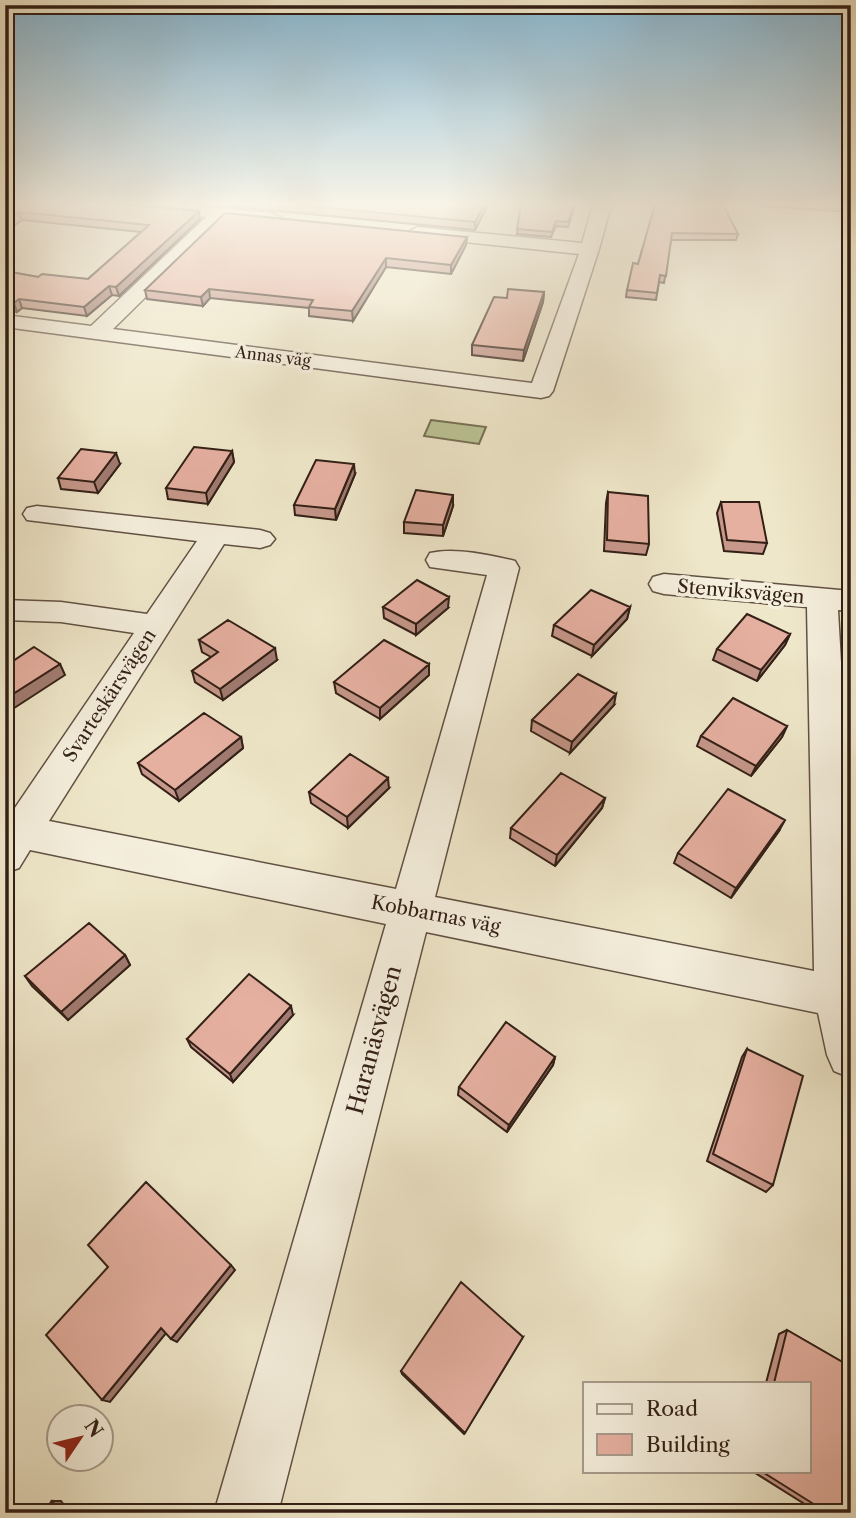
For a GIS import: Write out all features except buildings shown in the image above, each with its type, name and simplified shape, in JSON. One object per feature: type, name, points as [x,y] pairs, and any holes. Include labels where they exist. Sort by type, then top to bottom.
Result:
[{"type":"street","points":[[96,333],[156,276]]},
{"type":"street","name":"Annas väg","points":[[5,321],[541,391],[581,276]]},
{"type":"street","points":[[37,514],[260,539]]},
{"type":"street","name":"Svarteskärsvägen","points":[[13,844],[215,535]]},
{"type":"street","name":"Haranäsvägen","points":[[247,1513],[504,568],[441,560]]},
{"type":"street","name":"Stenviksvägen","points":[[664,584],[836,599],[844,998],[851,1055]]},
{"type":"street","points":[[5,610],[61,612],[155,626]]},
{"type":"street","name":"Kobbarnas väg","points":[[13,844],[410,909],[844,998]]},
{"type":"green space","points":[[431,420],[486,427],[479,444],[424,436]]}]
